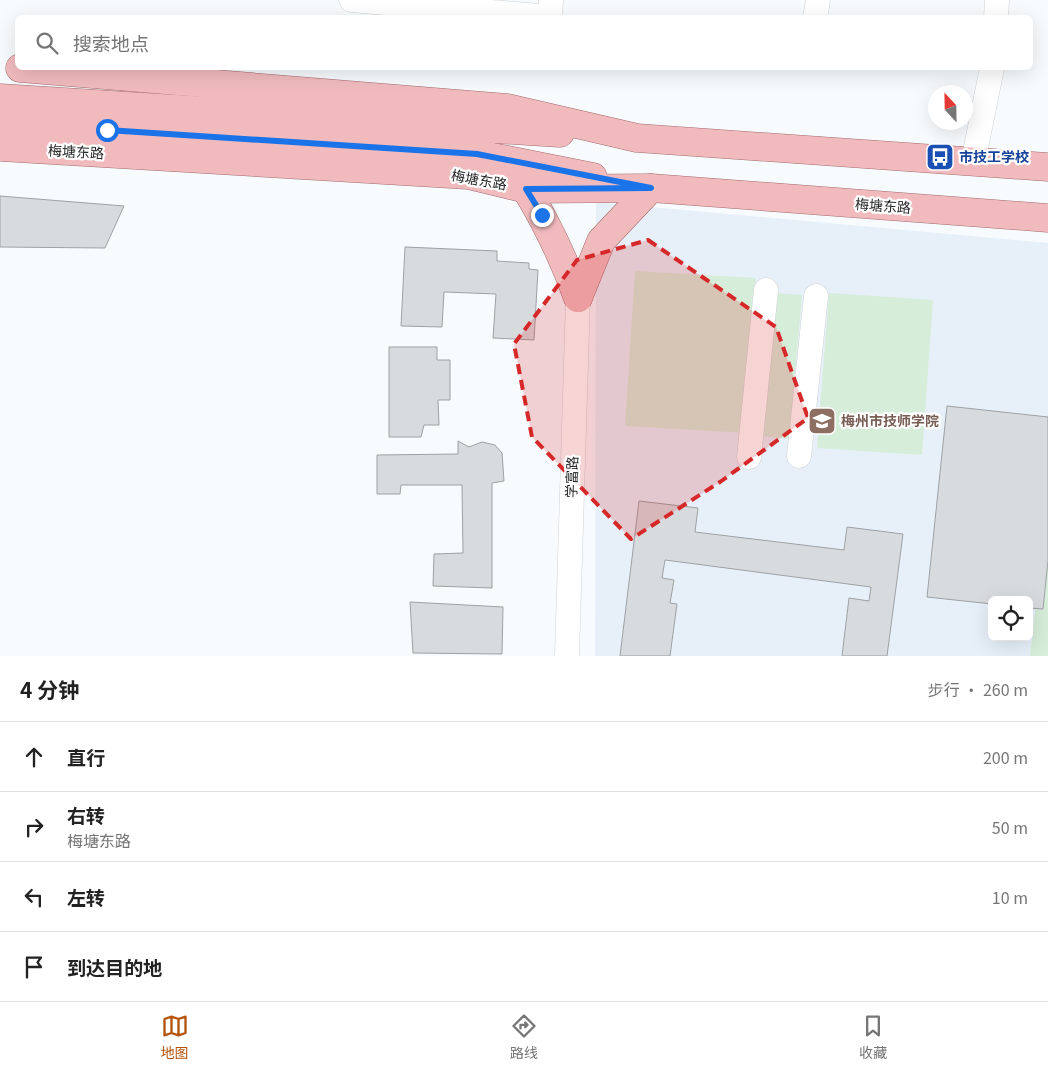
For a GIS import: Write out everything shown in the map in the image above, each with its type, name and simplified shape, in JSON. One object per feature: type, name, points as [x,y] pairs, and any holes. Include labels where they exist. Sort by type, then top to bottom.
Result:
[{"type":"main road","points":[[0,66],[15,67]]},
{"type":"main road","points":[[55,70],[507,108],[637,138]]},
{"type":"main road","points":[[0,98],[109,118],[477,154],[651,188]]},
{"type":"main road","points":[[0,122],[109,118],[637,138],[1048,167]]},
{"type":"main road","name":"梅塘东路","points":[[0,147],[468,175],[526,189],[651,188],[1048,218]]},
{"type":"main road","points":[[578,298],[601,241],[651,188]]},
{"type":"main road","points":[[526,189],[542,215],[564,260],[578,298]]},
{"type":"street","points":[[350,0],[526,15]]},
{"type":"street","points":[[550,15],[552,0]]},
{"type":"street","points":[[816,15],[818,0]]},
{"type":"street","points":[[996,15],[997,0]]},
{"type":"street","points":[[973,162],[992,70]]},
{"type":"street","points":[[749,457],[766,290]]},
{"type":"street","points":[[799,456],[816,296]]},
{"type":"street","name":"学富路","points":[[567,656],[578,298]]},
{"type":"highlighted area","points":[[648,240],[776,327],[808,418],[720,482],[631,539],[532,437],[514,344],[577,260]]},
{"type":"shaded area","name":"梅州市技师学院","points":[[596,202],[1048,243],[1048,656],[595,656]]},
{"type":"green space","points":[[635,271],[756,278],[746,433],[625,426]]},
{"type":"green space","points":[[775,293],[802,295],[789,439],[762,436]]},
{"type":"green space","points":[[829,293],[933,300],[922,455],[817,448]]},
{"type":"green space","points":[[1048,502],[1048,656],[1030,656]]},
{"type":"building","points":[[0,196],[124,206],[105,248],[0,247]]},
{"type":"building","points":[[405,247],[497,251],[497,261],[529,263],[529,269],[538,270],[534,340],[493,338],[496,294],[444,292],[442,327],[401,326]]},
{"type":"building","points":[[389,347],[437,347],[437,360],[450,360],[450,400],[438,400],[439,425],[424,425],[421,437],[389,437]]},
{"type":"building","points":[[947,406],[1048,417],[1048,561],[1043,609],[1033,608],[1033,596],[988,596],[988,604],[927,597]]},
{"type":"building","points":[[458,441],[469,447],[482,442],[495,445],[502,453],[504,481],[492,483],[492,588],[433,586],[434,554],[463,553],[462,485],[401,485],[400,494],[377,494],[377,455],[458,454]]},
{"type":"building","points":[[639,501],[698,508],[695,532],[844,550],[847,527],[903,534],[887,656],[842,656],[849,598],[869,601],[871,587],[665,560],[662,578],[674,580],[670,603],[677,604],[670,656],[620,656]]},
{"type":"building","points":[[410,602],[503,607],[502,654],[413,653]]},
{"type":"place","name":"市技工学校","points":[[940,157]]},
{"type":"place","name":"梅州市技师学院","points":[[822,421]]},
{"type":"route","points":[[107,130],[477,154],[651,188],[526,189],[542,215]]}]
